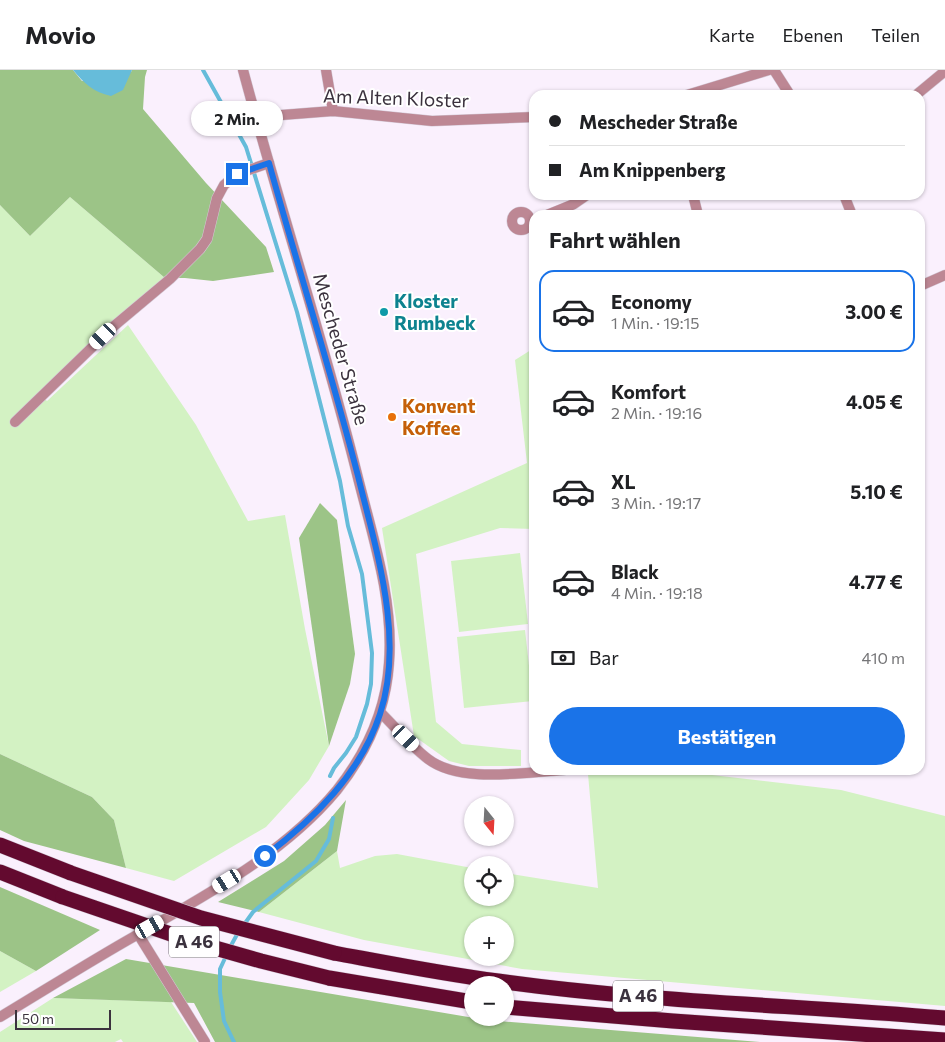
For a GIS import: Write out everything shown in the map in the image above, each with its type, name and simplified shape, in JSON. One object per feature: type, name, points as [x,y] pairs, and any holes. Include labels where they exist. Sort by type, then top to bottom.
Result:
[{"type":"highway","name":"A 46","points":[[0,845],[71,873],[201,918],[334,953],[462,976],[578,990],[676,1000],[945,1018]]},
{"type":"highway","name":"A 46","points":[[0,872],[62,897],[194,942],[261,961],[329,978],[464,1001]]},
{"type":"highway","name":"A 46","points":[[514,1007],[673,1021],[945,1040]]},
{"type":"street","name":"Mescheder Straße","points":[[0,1017],[242,872],[284,841],[302,826],[336,791],[352,770],[368,742],[381,713],[390,659],[387,612],[372,530],[342,417],[264,164],[256,117],[243,70]]},
{"type":"street","points":[[326,70],[333,112]]},
{"type":"street","points":[[703,90],[768,70],[786,90]]},
{"type":"street","points":[[922,90],[945,71]]},
{"type":"street","name":"Am Alten Kloster","points":[[256,117],[333,112],[432,121],[529,116]]},
{"type":"street","points":[[15,422],[114,326],[170,279],[200,249],[207,240],[220,191],[230,180],[243,171],[264,164]]},
{"type":"street","points":[[559,210],[580,200]]},
{"type":"street","points":[[925,284],[945,275]]},
{"type":"street","points":[[381,713],[427,759],[450,771],[478,775],[529,772]]},
{"type":"street","points":[[138,934],[204,1042]]},
{"type":"green space","points":[[0,70],[73,70],[82,81],[131,72],[132,70],[147,70],[143,109],[206,183],[266,247],[274,272],[213,281],[165,278],[70,197],[30,236],[0,205]]},
{"type":"green space","points":[[70,197],[165,278],[41,395],[47,401],[128,325],[196,425],[248,521],[285,515],[305,629],[329,746],[309,780],[266,827],[174,881],[126,868],[114,820],[92,797],[0,754],[0,205],[30,236]]},
{"type":"green space","points":[[529,351],[529,529],[500,528],[416,554],[436,722],[462,744],[521,750],[521,766],[469,766],[449,761],[414,736],[382,528],[527,463],[515,360]]},
{"type":"green space","points":[[320,503],[337,520],[355,654],[350,684],[329,746],[299,538]]},
{"type":"green space","points":[[520,553],[528,624],[459,632],[451,561]]},
{"type":"green space","points":[[525,630],[529,666],[529,701],[464,708],[457,637]]},
{"type":"green space","points":[[0,754],[92,797],[114,820],[126,868],[24,841],[0,830]]},
{"type":"green space","points":[[588,775],[712,775],[841,790],[945,816],[945,1006],[522,969],[506,966],[514,966],[514,916],[464,916],[464,958],[364,940],[259,912],[337,851],[340,868],[375,856],[397,854],[464,867],[464,906],[514,906],[514,874],[598,888]]},
{"type":"green space","points":[[346,800],[337,851],[259,912],[218,902],[284,861],[325,825]]},
{"type":"green space","points":[[0,887],[100,930],[36,971],[0,951]]},
{"type":"green space","points":[[0,951],[36,971],[0,992]]},
{"type":"green space","points":[[126,959],[464,1016],[464,1026],[514,1026],[514,1022],[760,1042],[215,1042],[194,1003],[53,998]]},
{"type":"green space","points":[[53,998],[171,1002],[197,1042],[123,1042],[121,1039],[115,1042],[0,1042],[0,1032]]},
{"type":"water","points":[[73,70],[132,70],[123,90],[111,96],[90,87]]},
{"type":"waterway","points":[[203,70],[246,147],[297,312],[340,481],[348,526],[362,574],[372,653],[371,684],[367,704],[356,737],[330,776]]},
{"type":"waterway","points":[[243,926],[253,912],[316,861],[329,839],[333,818]]},
{"type":"waterway","points":[[229,949],[239,931]]},
{"type":"waterway","points":[[226,956],[220,969],[220,992],[224,1021],[234,1042]]},
{"type":"place","name":"Kloster Rumbeck","points":[[384,312]]},
{"type":"place","name":"Konvent Koffee","points":[[392,417]]},
{"type":"route","points":[[237,174],[269,163],[342,417],[372,530],[387,612],[390,659],[381,713],[368,742],[352,770],[336,791],[302,826],[265,856]]}]
